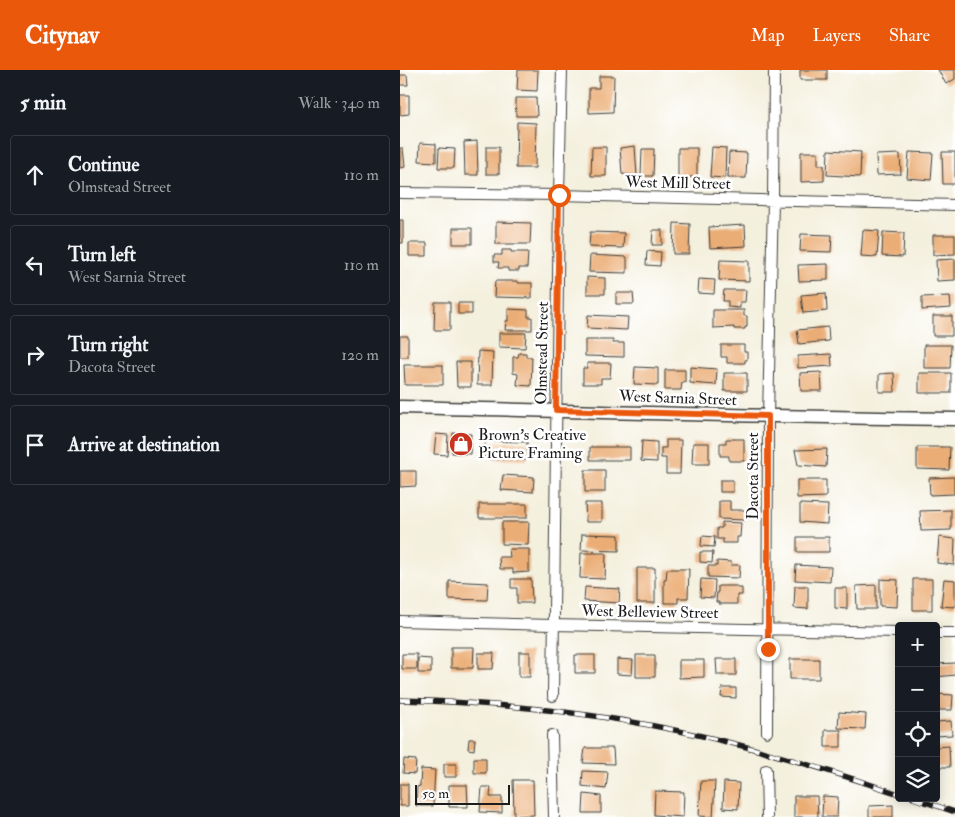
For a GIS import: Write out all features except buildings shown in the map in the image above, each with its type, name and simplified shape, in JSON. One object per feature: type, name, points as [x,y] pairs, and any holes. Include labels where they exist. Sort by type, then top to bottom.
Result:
[{"type":"street","name":"Olmstead Street","points":[[553,696],[562,70]]},
{"type":"street","name":"Dacota Street","points":[[767,732],[768,416],[774,70]]},
{"type":"street","name":"West Mill Street","points":[[400,193],[955,205]]},
{"type":"street","name":"West Sarnia Street","points":[[400,407],[955,419]]},
{"type":"street","name":"West Belleview Street","points":[[400,621],[895,632]]},
{"type":"street","points":[[940,633],[955,633]]},
{"type":"street","points":[[552,735],[554,817]]},
{"type":"street","points":[[766,770],[767,817]]},
{"type":"railway","points":[[400,700],[527,708],[653,726],[756,749],[895,793]]},
{"type":"railway","points":[[925,802],[955,812]]},
{"type":"place","name":"Brown's Creative Picture Framing","points":[[461,444]]},
{"type":"route","points":[[559,195],[556,410],[768,416],[768,649]]}]
